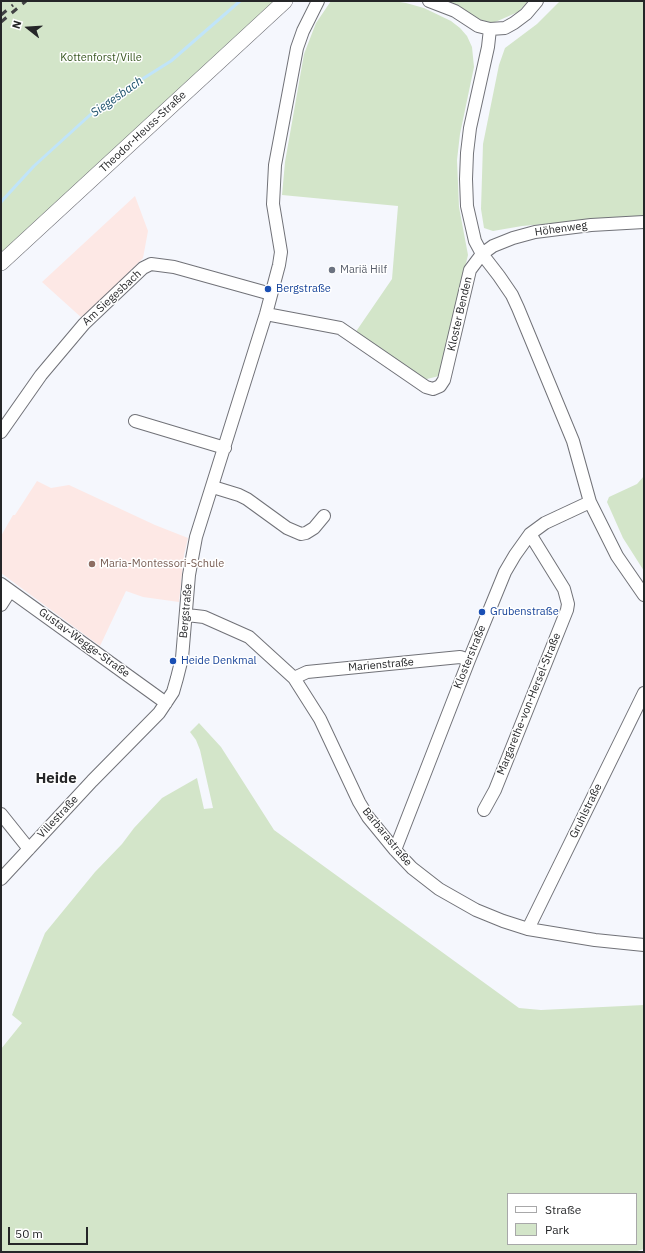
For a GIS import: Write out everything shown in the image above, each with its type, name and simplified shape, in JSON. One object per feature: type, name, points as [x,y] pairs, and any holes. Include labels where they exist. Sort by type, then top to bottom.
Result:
[{"type":"main road","name":"Theodor-Heuss-Straße","points":[[1,264],[281,4]]},
{"type":"street","name":"Bergstraße","points":[[166,703],[173,692],[182,658],[187,615],[189,575],[196,537],[213,487],[266,314],[279,265],[281,252],[273,204],[275,165],[297,48],[303,31],[318,1]]},
{"type":"street","points":[[429,1],[455,11],[478,26],[490,29],[505,28],[514,23],[526,14],[537,1]]},
{"type":"street","points":[[490,29],[488,47],[470,128],[466,172],[467,206],[474,241],[512,295],[573,441],[590,502],[617,556],[644,595]]},
{"type":"street","name":"Höhenweg","points":[[482,254],[493,246],[513,238],[535,232],[591,225],[644,222]]},
{"type":"street","name":"Kloster Benden","points":[[266,314],[340,328],[426,388],[433,389],[440,386],[444,380],[470,270],[482,254]]},
{"type":"street","name":"Am Siegesbach","points":[[1,432],[41,375],[84,324],[143,268],[151,264],[174,267],[271,294]]},
{"type":"street","points":[[134,421],[225,448]]},
{"type":"street","points":[[213,487],[248,499],[287,528],[301,534],[314,528],[324,516]]},
{"type":"street","name":"Klosterstraße","points":[[395,850],[505,572],[530,534],[546,523],[590,502]]},
{"type":"street","name":"Margarethe-von-Hersel-Straße","points":[[484,810],[495,790],[567,610],[568,604],[564,589],[530,534]]},
{"type":"street","points":[[1,605],[5,587]]},
{"type":"street","name":"Gustav-Wegge-Straße","points":[[5,587],[166,703]]},
{"type":"street","name":"Barbarastraße","points":[[187,615],[204,617],[249,637],[294,678],[320,719],[359,802],[368,817],[412,868],[439,889],[476,910],[503,922],[528,929],[595,940],[644,945]]},
{"type":"street","name":"Marienstraße","points":[[294,678],[307,672],[460,657],[469,660]]},
{"type":"street","name":"Gruhlstraße","points":[[528,929],[644,692]]},
{"type":"street","name":"Villestraße","points":[[1,880],[92,781],[159,713],[166,703]]},
{"type":"street","points":[[1,814],[29,849]]},
{"type":"shaded area","points":[[135,196],[148,231],[143,258],[83,319],[42,282]]},
{"type":"shaded area","name":"Maria-Montessori-Schule","points":[[37,481],[51,488],[69,485],[155,525],[188,538],[184,555],[179,602],[143,597],[126,591],[100,646],[1,573],[1,536],[13,515],[15,515]]},
{"type":"green space","name":"Kottenforst/Ville","points":[[1,1],[285,1],[1,263]]},
{"type":"green space","points":[[331,1],[394,1],[424,8],[451,21],[460,28],[467,36],[472,47],[474,67],[460,134],[457,160],[459,207],[468,255],[439,376],[427,379],[419,377],[355,333],[392,279],[398,206],[282,195],[285,162],[304,54],[316,23]]},
{"type":"green space","points":[[446,1],[528,1],[518,12],[493,23],[478,19]]},
{"type":"green space","points":[[560,1],[644,1],[644,219],[590,220],[522,226],[493,231],[484,228],[481,209],[483,144],[499,65],[505,48],[537,24]]},
{"type":"green space","points":[[644,476],[644,571],[623,538],[607,502],[609,497],[637,484]]},
{"type":"green space","points":[[199,723],[221,747],[274,830],[519,1008],[541,1010],[644,1005],[644,1249],[634,1252],[1,1252],[1,1049],[22,1023],[12,1015],[45,933],[95,872],[122,844],[134,828],[162,798],[197,778],[204,809],[213,808],[200,750],[196,740],[190,732]]},
{"type":"waterway","name":"Siegesbach","points":[[1,202],[34,166],[101,105],[171,61],[240,1]]},
{"type":"railway","points":[[1,22],[26,1]]},
{"type":"railway","points":[[1,15],[13,5]]},
{"type":"place","name":"Mariä Hilf","points":[[332,270]]},
{"type":"place","name":"Bergstraße","points":[[268,289]]},
{"type":"place","name":"Maria-Montessori-Schule","points":[[92,564]]},
{"type":"place","name":"Grubenstraße","points":[[482,612]]},
{"type":"place","name":"Heide Denkmal","points":[[173,661]]},
{"type":"district","name":"Heide","points":[[56,779]]}]
